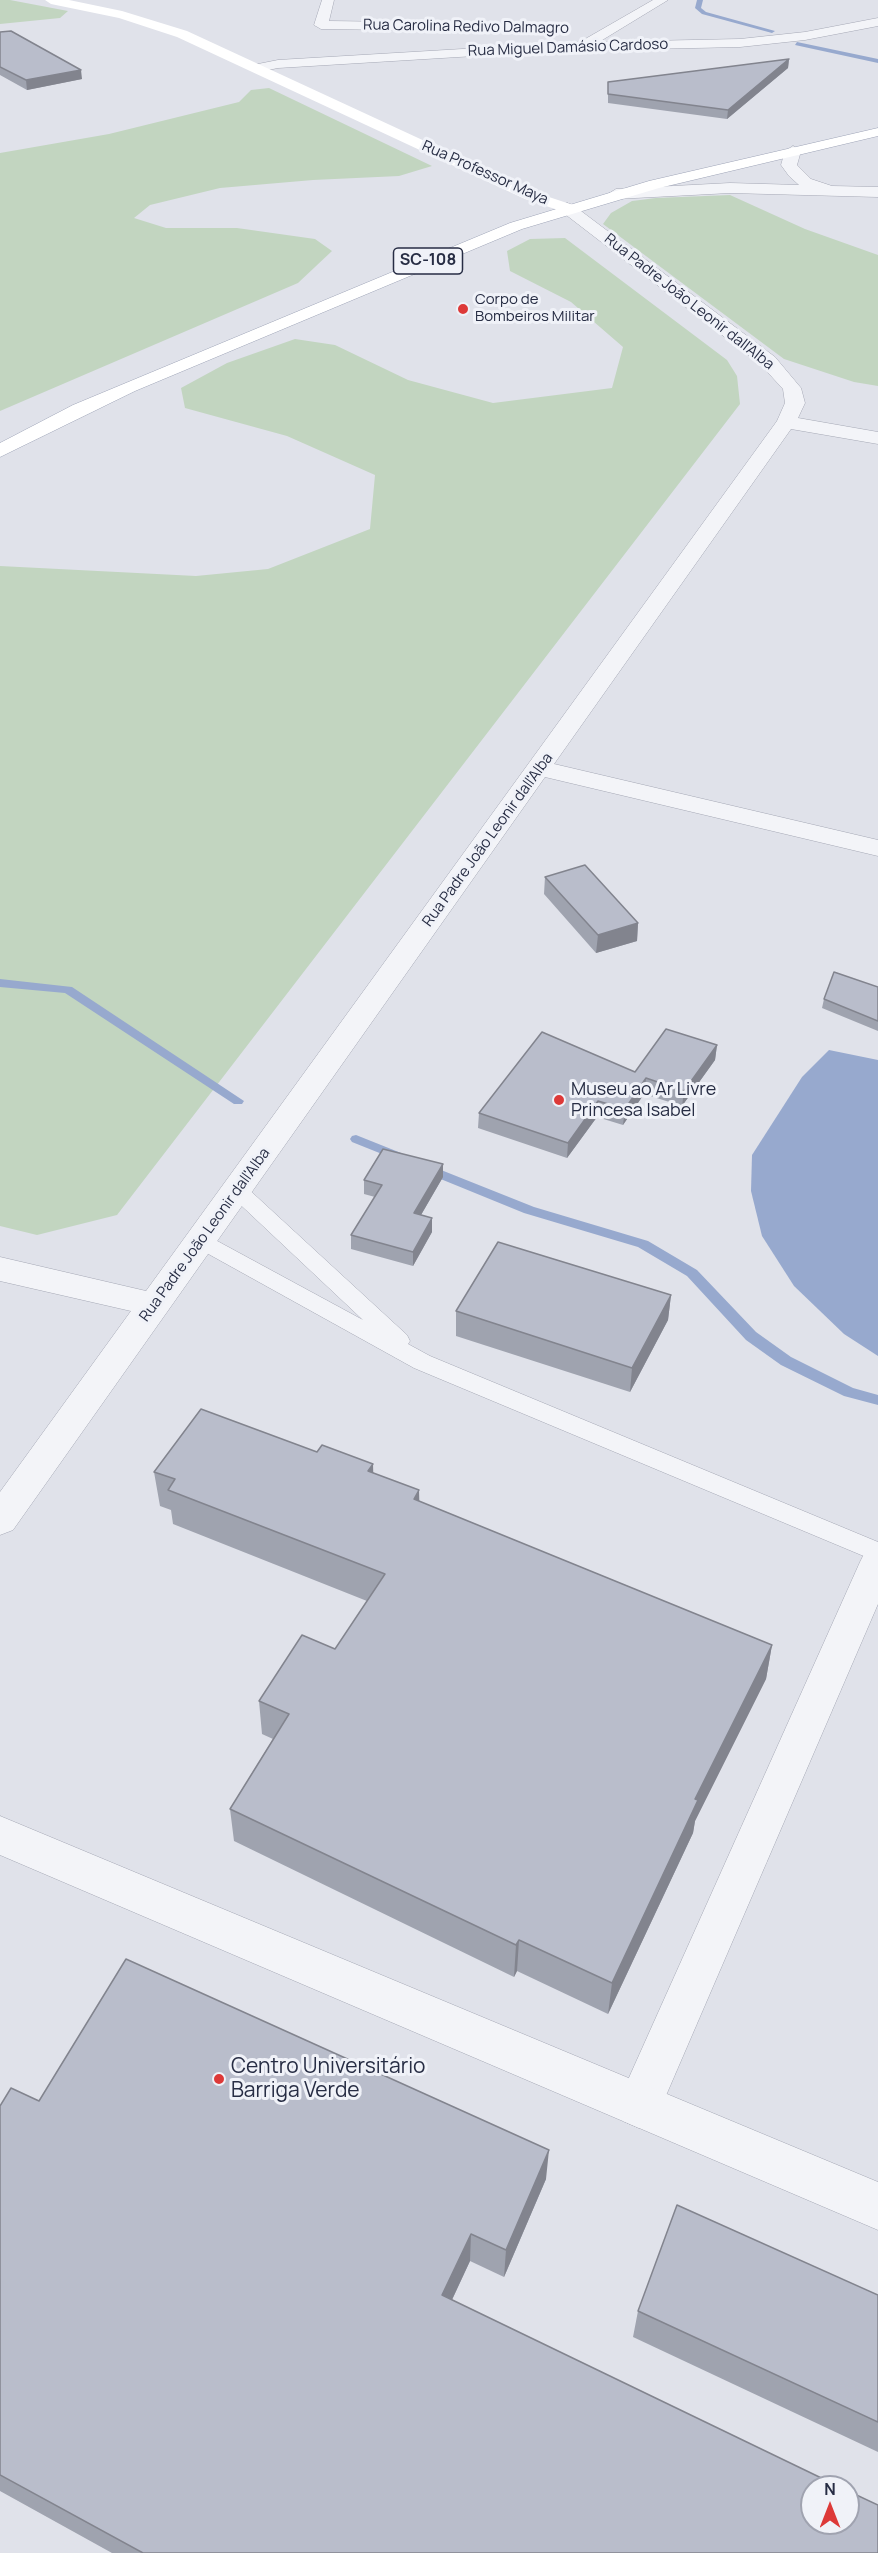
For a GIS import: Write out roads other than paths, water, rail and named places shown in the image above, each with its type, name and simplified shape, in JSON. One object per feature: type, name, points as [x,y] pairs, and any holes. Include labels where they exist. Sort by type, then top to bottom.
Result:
[{"type":"main road","name":"Rua Professor Maya","points":[[51,0],[152,24],[182,34],[531,196],[567,208]]},
{"type":"main road","name":"Rua Professor Maya","points":[[91,0],[181,23],[278,64],[555,194],[567,208]]},
{"type":"main road","name":"SC-108","points":[[0,452],[80,409],[139,383],[475,242],[567,208],[616,194],[878,132]]},
{"type":"street","name":"Rua Carolina Redivo Dalmagro","points":[[328,0],[321,25],[549,28]]},
{"type":"street","name":"Rua Carolina Redivo Dalmagro","points":[[580,36],[611,29],[662,0]]},
{"type":"street","points":[[505,28],[506,9]]},
{"type":"street","name":"Rua Miguel Damásio Cardoso","points":[[258,68],[278,64],[557,47],[580,36],[740,43],[805,36],[878,22]]},
{"type":"street","points":[[793,151],[789,165],[794,173],[806,182],[832,190]]},
{"type":"street","points":[[616,194],[729,188],[878,192]]},
{"type":"street","name":"Rua Padre João Leonir dall'Alba","points":[[0,1520],[786,422],[795,403],[792,388],[768,361],[567,208]]},
{"type":"street","points":[[786,422],[878,438]]},
{"type":"street","points":[[539,768],[878,848]]},
{"type":"street","points":[[0,1269],[155,1305]]},
{"type":"street","points":[[639,2106],[878,1562]]},
{"type":"street","points":[[0,1835],[878,2206]]},
{"type":"lane","points":[[237,1190],[422,1362]]},
{"type":"lane","points":[[201,1241],[422,1362],[878,1552]]},
{"type":"water","points":[[829,1050],[878,1060],[878,1356],[844,1334],[794,1286],[762,1236],[751,1191],[752,1155],[802,1077]]},
{"type":"waterway","points":[[700,0],[698,8],[704,13],[772,31]]},
{"type":"waterway","points":[[797,44],[878,61]]},
{"type":"waterway","points":[[0,983],[68,990],[238,1101]]},
{"type":"waterway","points":[[356,1139],[397,1156]]},
{"type":"waterway","points":[[426,1168],[529,1210],[643,1244],[692,1273],[751,1336],[786,1361],[849,1392],[878,1400]]},
{"type":"place","name":"Corpo de Bombeiros Militar","points":[[463,309]]},
{"type":"place","name":"Museu ao Ar Livre Princesa Isabel","points":[[559,1100]]},
{"type":"place","name":"Centro Universitário Barriga Verde","points":[[219,2079]]}]
